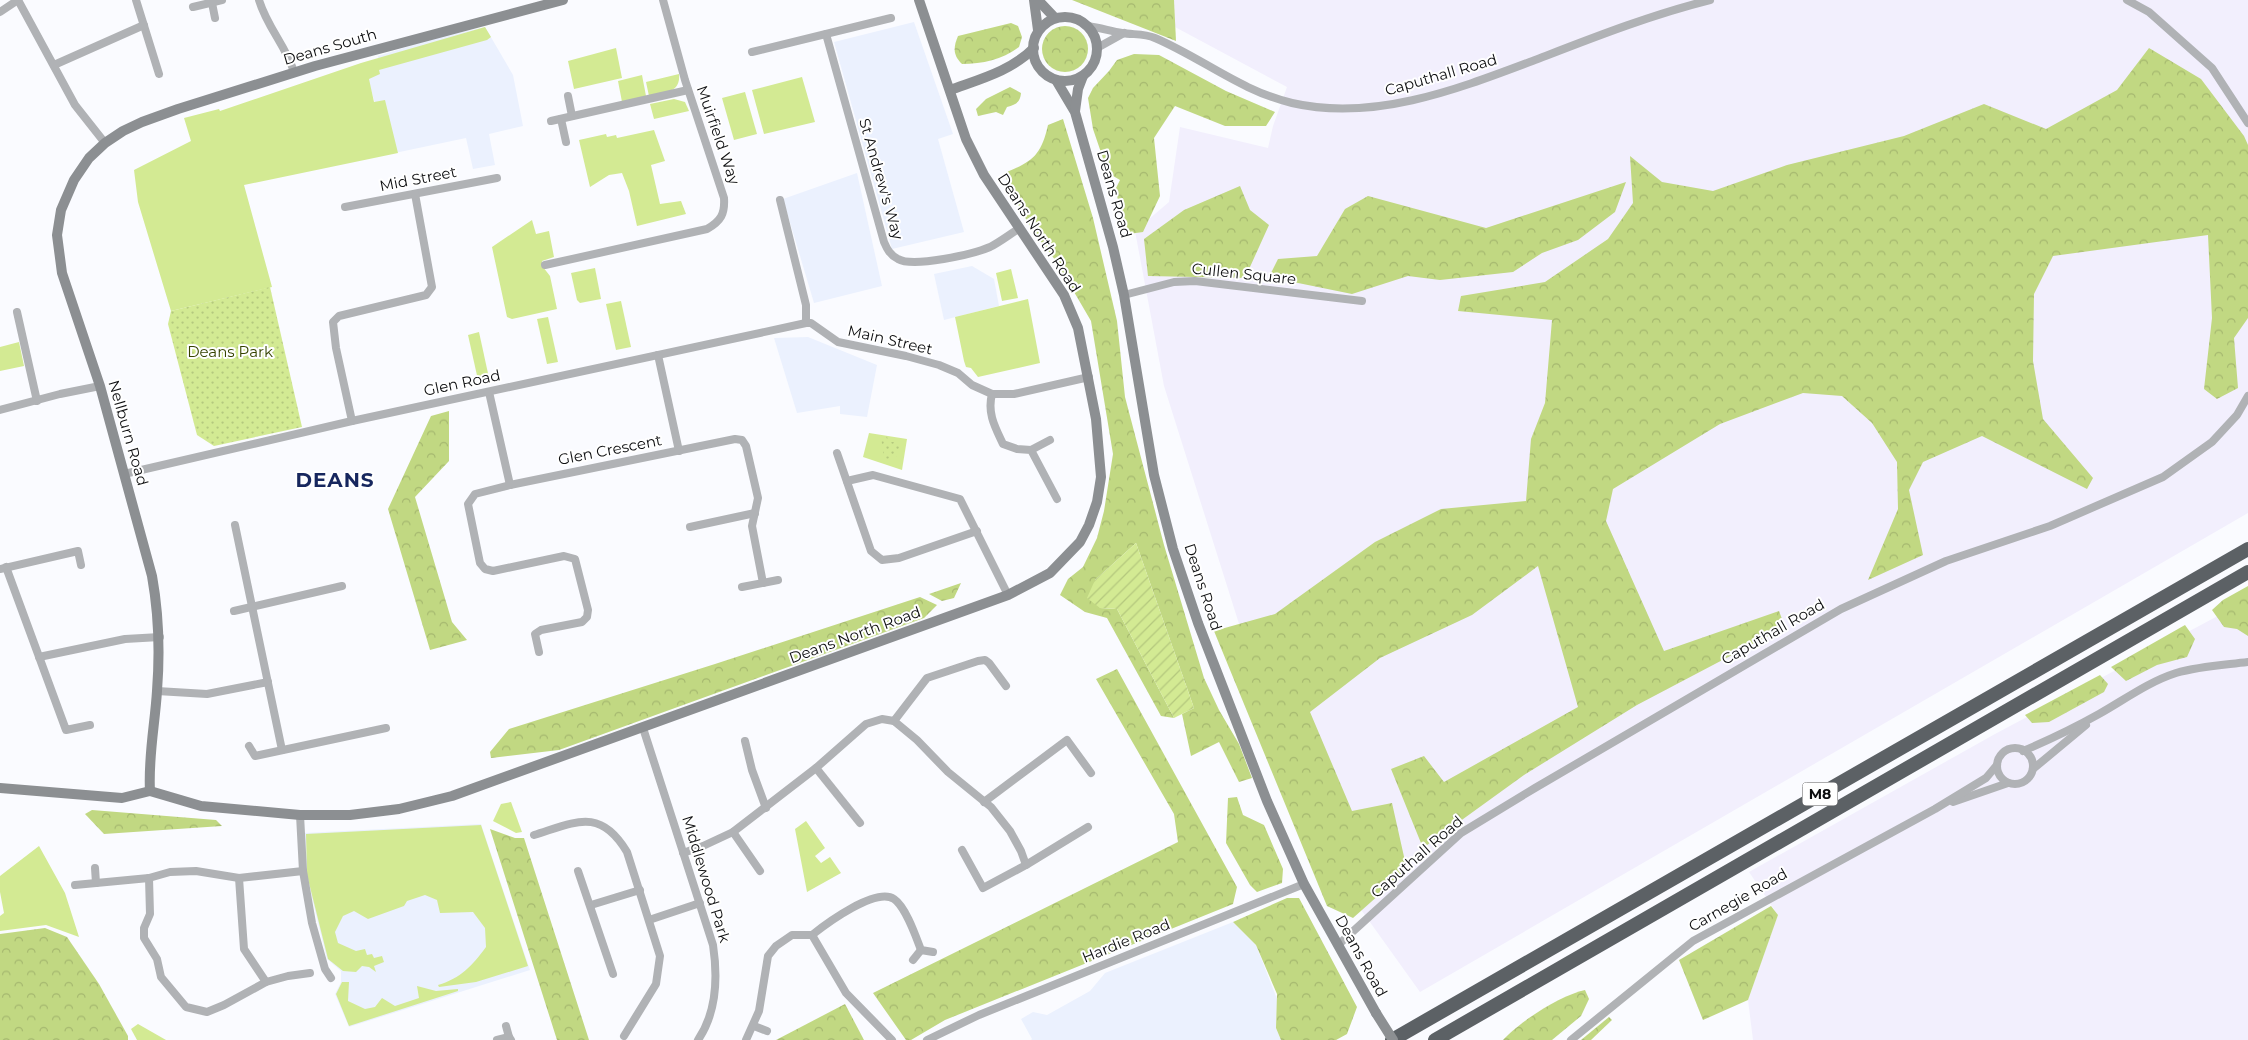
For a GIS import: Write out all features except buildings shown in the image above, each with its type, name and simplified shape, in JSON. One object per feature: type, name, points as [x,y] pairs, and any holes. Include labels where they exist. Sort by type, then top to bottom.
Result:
[{"type":"highway","name":"M8","points":[[1392,1040],[2248,549]]},
{"type":"highway","name":"M8","points":[[1435,1040],[2248,572]]},
{"type":"street","points":[[0,12],[18,0],[75,105],[105,143]]},
{"type":"street","points":[[136,0],[158,74]]},
{"type":"street","points":[[193,7],[222,0]]},
{"type":"street","points":[[259,0],[267,22],[289,55],[294,72]]},
{"type":"street","name":"Deans South","points":[[142,122],[294,72],[502,16],[528,5],[563,0]]},
{"type":"street","name":"Muirfield Way","points":[[545,265],[707,229],[717,223],[723,214],[724,198],[688,90],[663,0]]},
{"type":"street","points":[[919,0],[950,90],[1009,68],[1024,59],[1034,48]]},
{"type":"street","points":[[1034,0],[1038,30],[1034,57],[1038,67],[1049,77],[1056,80],[1069,81],[1083,76],[1094,63],[1097,48],[1093,33],[1079,19],[1066,16],[1054,17],[1038,30]]},
{"type":"street","points":[[1038,0],[1054,17]]},
{"type":"street","name":"Caputhall Road","points":[[1088,26],[1154,38],[1261,94],[1292,103],[1320,108],[1353,109],[1382,107],[1449,90],[1686,3],[1710,0]]},
{"type":"street","points":[[2127,0],[2149,12],[2212,68],[2248,123]]},
{"type":"street","points":[[212,3],[216,18]]},
{"type":"street","points":[[752,52],[891,18]]},
{"type":"street","points":[[54,65],[144,25]]},
{"type":"street","points":[[1097,48],[1124,33]]},
{"type":"street","name":"St Andrew's Way","points":[[826,34],[884,242],[890,253],[900,260],[914,263],[927,262],[990,247],[1020,228]]},
{"type":"street","points":[[1009,68],[1038,67]]},
{"type":"street","name":"Deans Road","points":[[1075,112],[1078,89],[1083,76]]},
{"type":"street","name":"Deans Road","points":[[1056,80],[1075,112],[1113,247],[1124,294],[1154,475],[1173,549],[1223,689],[1267,801],[1304,884],[1392,1040]]},
{"type":"street","points":[[551,121],[688,90]]},
{"type":"street","name":"Deans North Road","points":[[150,791],[201,806],[300,815],[350,815],[399,809],[452,796],[643,728],[1008,595],[1050,573],[1076,547],[1089,525],[1097,502],[1101,477],[1098,435],[1089,377],[1078,328],[1064,295],[980,168],[966,139],[950,90]]},
{"type":"street","points":[[568,96],[572,116]]},
{"type":"street","points":[[561,119],[566,142]]},
{"type":"street","name":"Nellburn Road","points":[[142,122],[105,143],[89,158],[74,180],[61,210],[57,235],[62,273],[100,386],[152,576],[158,608],[160,637],[157,691],[149,763],[150,791]]},
{"type":"street","name":"Mid Street","points":[[345,207],[497,178]]},
{"type":"street","points":[[352,421],[336,348],[333,322],[339,316],[426,295],[430,292],[432,286],[415,194]]},
{"type":"street","points":[[780,200],[806,305],[806,323]]},
{"type":"street","name":"Cullen Square","points":[[1124,294],[1174,282],[1195,281],[1362,301]]},
{"type":"street","points":[[17,312],[37,401]]},
{"type":"street","name":"Glen Road","points":[[124,474],[352,421],[806,323]]},
{"type":"street","name":"Main Street","points":[[806,323],[811,323],[838,342],[939,365],[958,373],[972,384],[992,394],[1014,394],[1089,377]]},
{"type":"street","name":"Glen Crescent","points":[[539,652],[535,634],[541,630],[582,622],[587,617],[588,610],[575,559],[564,556],[493,571],[485,569],[480,563],[468,504],[475,494],[510,485],[679,451],[658,355]]},
{"type":"street","points":[[0,410],[100,386]]},
{"type":"street","points":[[489,392],[510,485]]},
{"type":"street","points":[[992,394],[989,404],[993,423],[1003,444],[1017,449],[1031,450],[1050,440]]},
{"type":"street","name":"Caputhall Road","points":[[1338,945],[1462,833],[1535,788],[1841,609],[1946,561],[2050,526],[2163,477],[2212,442],[2237,415],[2248,396]]},
{"type":"street","points":[[679,451],[735,439],[742,440],[746,446],[758,498],[752,526],[763,583]]},
{"type":"street","points":[[1031,450],[1050,479],[1057,499]]},
{"type":"street","points":[[837,452],[870,551],[882,560],[899,558],[977,531]]},
{"type":"street","points":[[846,481],[873,475],[960,499],[1008,595]]},
{"type":"street","points":[[690,527],[755,513]]},
{"type":"street","points":[[235,525],[282,750]]},
{"type":"street","points":[[81,565],[78,551],[3,568],[66,730],[90,725]]},
{"type":"street","points":[[742,587],[778,580]]},
{"type":"street","points":[[234,611],[342,586]]},
{"type":"street","points":[[39,657],[125,638],[160,637]]},
{"type":"street","points":[[894,721],[927,678],[978,661],[985,660],[989,663],[1006,686]]},
{"type":"street","name":"Carnegie Road","points":[[1571,1040],[1693,941],[1935,809],[1986,778],[1997,765],[2002,754],[2007,751],[2012,749],[2023,751],[2051,739],[2099,714],[2142,688],[2175,674],[2201,667],[2248,662]]},
{"type":"street","points":[[157,691],[206,694],[268,682]]},
{"type":"street","name":"Carnegie Road","points":[[1935,809],[2008,783],[2024,782],[2029,778],[2032,769],[2099,714]]},
{"type":"street","points":[[683,852],[703,846],[733,832],[816,768],[866,724],[882,719],[894,721],[917,740],[948,772],[991,807],[1010,830],[1021,850],[1026,865]]},
{"type":"street","points":[[249,746],[255,756],[386,728]]},
{"type":"street","name":"Middlewood Park","points":[[643,728],[713,946],[716,992],[710,1013],[698,1040]]},
{"type":"street","points":[[984,802],[1067,740],[1092,774]]},
{"type":"street","points":[[745,741],[752,770],[766,808]]},
{"type":"street","points":[[2023,751],[2031,758],[2032,769]]},
{"type":"street","points":[[1997,765],[2001,777],[2008,783]]},
{"type":"street","points":[[816,768],[860,824]]},
{"type":"street","points":[[0,788],[122,798],[150,791]]},
{"type":"street","points":[[300,815],[303,871],[312,923],[324,969],[331,978]]},
{"type":"street","points":[[534,835],[580,821],[594,822],[608,828],[619,838],[627,852],[660,956],[656,984],[624,1036]]},
{"type":"street","points":[[962,850],[983,888],[1026,865],[1088,827]]},
{"type":"street","points":[[733,832],[760,871]]},
{"type":"street","points":[[95,868],[96,883]]},
{"type":"street","points":[[75,885],[149,878],[170,872],[196,871],[239,878],[303,871]]},
{"type":"street","points":[[578,871],[613,974]]},
{"type":"street","points":[[149,878],[150,914],[144,928],[144,938],[157,958],[161,977],[186,1007],[207,1012],[266,982],[310,973]]},
{"type":"street","points":[[239,878],[244,949],[266,982]]},
{"type":"street","name":"Hardie Road","points":[[927,1040],[959,1024],[1304,884]]},
{"type":"street","points":[[591,905],[640,890]]},
{"type":"street","points":[[746,1040],[754,1026],[759,1011],[765,965],[768,956],[776,946],[792,935],[812,935],[828,921],[856,906],[882,896],[889,897],[900,904],[921,950]]},
{"type":"street","points":[[649,920],[700,903]]},
{"type":"street","points":[[812,935],[846,993],[892,1040]]},
{"type":"street","points":[[921,950],[933,952]]},
{"type":"street","points":[[913,960],[921,950]]},
{"type":"street","points":[[497,1040],[510,1038],[506,1026]]},
{"type":"street","points":[[754,1026],[767,1031]]},
{"type":"shaded area","points":[[1174,0],[2248,0],[2248,513],[1420,992],[1304,830],[1164,386],[1135,231],[1169,202],[1180,127],[1268,148],[1273,126],[1287,87],[1175,27]]},
{"type":"shaded area","points":[[914,22],[953,134],[938,139],[964,232],[892,249],[834,42]]},
{"type":"shaded area","points":[[485,27],[513,75],[523,126],[489,134],[495,165],[473,169],[466,138],[390,154],[367,76],[379,71],[378,56],[435,38]]},
{"type":"shaded area","points":[[857,173],[882,286],[814,303],[783,199]]},
{"type":"shaded area","points":[[972,266],[994,279],[999,306],[944,320],[934,274]]},
{"type":"shaded area","points":[[808,337],[877,365],[867,417],[840,414],[840,406],[797,413],[774,338]]},
{"type":"shaded area","points":[[2248,600],[2248,1040],[1753,1040],[1748,1000],[1778,915],[1749,872],[1995,734]]},
{"type":"shaded area","points":[[481,824],[530,970],[349,1027],[335,994],[341,982],[341,971],[327,959],[306,874],[304,833]]},
{"type":"shaded area","points":[[1233,922],[1256,945],[1277,999],[1276,1028],[1281,1040],[1031,1040],[1021,1019],[1033,1012],[1047,1015],[1090,991],[1105,973]]},
{"type":"green space","points":[[1072,0],[1174,0],[1176,41]]},
{"type":"green space","points":[[1011,23],[1018,26],[1022,37],[1019,47],[1006,55],[985,62],[962,64],[959,61],[955,51],[958,36]]},
{"type":"green space","points":[[1065,26],[1078,30],[1084,36],[1088,49],[1084,62],[1078,68],[1065,72],[1052,68],[1046,62],[1042,49],[1046,36],[1052,30]]},
{"type":"green space","points":[[485,27],[491,37],[487,40],[379,70],[380,74],[369,79],[374,102],[385,100],[398,153],[244,185],[272,287],[171,311],[138,202],[134,170],[191,141],[184,118],[219,109],[220,111],[361,63]]},
{"type":"green space","points":[[616,48],[622,78],[574,89],[568,61]]},
{"type":"green space","points":[[2149,48],[2201,79],[2244,136],[2248,145],[2248,318],[2234,338],[2238,388],[2217,399],[2204,389],[2212,318],[2208,235],[2053,256],[2034,294],[2033,361],[2043,419],[2093,478],[2087,489],[1982,436],[1923,462],[1909,490],[1923,555],[1868,580],[1898,509],[1897,462],[1872,423],[1842,396],[1803,393],[1720,424],[1613,489],[1606,521],[1664,651],[1779,611],[1785,627],[1637,705],[1524,775],[1423,848],[1391,769],[1424,756],[1444,782],[1578,707],[1538,566],[1472,615],[1380,658],[1310,712],[1352,811],[1392,803],[1407,870],[1353,918],[1327,906],[1214,631],[1275,614],[1375,542],[1441,509],[1526,501],[1531,439],[1545,403],[1552,320],[1458,311],[1461,296],[1545,282],[1608,239],[1633,203],[1630,156],[1662,182],[1713,191],[1787,165],[1904,136],[1984,104],[2046,129],[2117,90]]},
{"type":"green space","points":[[1134,54],[1159,55],[1226,91],[1275,112],[1266,126],[1225,126],[1175,106],[1154,138],[1160,196],[1143,232],[1129,234],[1115,190],[1120,180],[1108,173],[1093,129],[1088,98],[1093,88],[1117,60]]},
{"type":"green space","points":[[679,74],[679,80],[674,89],[666,93],[649,96],[646,82]]},
{"type":"green space","points":[[642,75],[646,96],[622,102],[618,81]]},
{"type":"green space","points":[[802,77],[815,122],[764,134],[752,90]]},
{"type":"green space","points":[[1010,87],[1021,93],[1017,103],[1007,107],[1003,115],[996,112],[978,116],[976,109],[986,99]]},
{"type":"green space","points":[[745,92],[757,134],[734,140],[722,98]]},
{"type":"green space","points":[[674,99],[685,102],[689,111],[654,119],[650,104]]},
{"type":"green space","points":[[1063,119],[1093,218],[1117,321],[1125,397],[1164,545],[1204,678],[1219,710],[1239,744],[1252,778],[1239,782],[1219,742],[1191,756],[1182,714],[1194,708],[1136,543],[1095,580],[1100,608],[1117,609],[1174,718],[1161,716],[1107,618],[1085,612],[1060,595],[1068,579],[1083,567],[1097,538],[1104,511],[1113,454],[1091,321],[1056,261],[1032,230],[1015,199],[1004,173],[1022,165],[1034,156],[1042,144],[1048,125]]},
{"type":"green space","points":[[654,130],[665,161],[651,165],[660,204],[681,201],[686,214],[637,226],[629,191],[622,173],[609,175],[590,187],[579,140],[606,134],[607,137],[616,135],[617,138]]},
{"type":"green space","points":[[1626,182],[1615,212],[1578,240],[1542,253],[1513,272],[1440,280],[1408,276],[1352,294],[1269,277],[1278,259],[1317,256],[1345,209],[1368,196],[1486,228]]},
{"type":"green space","points":[[1240,186],[1250,210],[1269,225],[1245,278],[1148,276],[1144,239],[1184,210]]},
{"type":"green space","points":[[532,220],[536,234],[549,231],[554,257],[542,261],[543,267],[550,276],[557,309],[512,319],[507,317],[492,247]]},
{"type":"green space","points":[[595,268],[601,299],[580,303],[577,300],[571,273]]},
{"type":"green space","points":[[1011,269],[1018,298],[1002,301],[996,273]]},
{"type":"green space","name":"Deans Park","points":[[270,287],[302,427],[214,446],[197,435],[168,324],[171,311]]},
{"type":"green space","points":[[1028,299],[1040,363],[978,377],[971,368],[966,367],[955,317]]},
{"type":"green space","points":[[621,301],[631,347],[616,350],[606,304]]},
{"type":"green space","points":[[548,317],[558,362],[547,364],[537,319]]},
{"type":"green space","points":[[479,332],[489,378],[478,380],[468,335]]},
{"type":"green space","points":[[19,342],[24,366],[0,371],[0,347]]},
{"type":"green space","points":[[449,411],[449,461],[415,497],[452,622],[467,640],[430,650],[388,509],[431,416]]},
{"type":"green space","points":[[869,433],[907,439],[902,470],[863,457]]},
{"type":"green space","points":[[887,436],[888,442],[899,442],[899,454],[895,458],[884,459],[881,437]]},
{"type":"green space","points":[[1136,543],[1194,708],[1174,718],[1117,609],[1100,608],[1087,598],[1095,580]]},
{"type":"green space","points":[[961,583],[954,598],[942,601],[929,594]]},
{"type":"green space","points":[[2248,586],[2248,636],[2237,629],[2224,627],[2212,610],[2223,600]]},
{"type":"green space","points":[[920,597],[937,605],[924,618],[559,750],[491,758],[490,752],[509,729]]},
{"type":"green space","points":[[2185,625],[2195,639],[2187,657],[2157,665],[2126,681],[2111,667]]},
{"type":"green space","points":[[1117,669],[1237,887],[1233,904],[945,1020],[911,1040],[906,1040],[873,993],[1178,842],[1174,814],[1096,679]]},
{"type":"green space","points":[[2100,675],[2108,684],[2104,692],[2049,722],[2032,723],[2025,715]]},
{"type":"green space","points":[[1237,797],[1243,815],[1264,825],[1283,869],[1282,883],[1257,892],[1250,885],[1226,843],[1228,798]]},
{"type":"green space","points":[[511,802],[522,832],[516,833],[493,821],[501,804]]},
{"type":"green space","points":[[92,810],[216,820],[222,826],[104,834],[85,814]]},
{"type":"green space","points":[[806,821],[825,848],[815,856],[821,863],[830,857],[841,873],[807,892],[795,829]]},
{"type":"green space","points":[[481,825],[528,966],[476,982],[439,987],[438,985],[460,975],[481,954],[486,947],[485,928],[473,912],[440,913],[437,900],[425,895],[407,901],[404,906],[368,919],[354,911],[343,916],[335,932],[338,943],[356,951],[365,949],[367,955],[372,954],[374,958],[382,956],[384,962],[374,966],[376,972],[369,967],[362,966],[356,972],[343,971],[328,959],[307,875],[306,834]]},
{"type":"green space","points":[[490,829],[515,838],[524,838],[589,1040],[557,1040]]},
{"type":"green space","points":[[39,846],[65,893],[79,937],[46,925],[0,931],[0,916],[4,913],[0,892],[0,876]]},
{"type":"green space","points":[[1287,898],[1299,898],[1357,1007],[1347,1034],[1336,1040],[1281,1040],[1276,1028],[1277,994],[1256,945],[1233,922]]},
{"type":"green space","points":[[1771,906],[1778,915],[1748,1000],[1703,1020],[1679,960]]},
{"type":"green space","points":[[45,928],[67,937],[99,984],[128,1036],[128,1040],[0,1040],[0,934]]},
{"type":"green space","points":[[342,982],[349,982],[348,1001],[365,1009],[375,1007],[382,998],[395,1006],[419,998],[417,986],[436,991],[458,989],[458,991],[349,1026],[336,994]]},
{"type":"green space","points":[[1585,990],[1589,999],[1581,1016],[1552,1040],[1503,1040],[1519,1025],[1541,1010],[1564,997]]},
{"type":"green space","points":[[845,1004],[864,1040],[776,1040]]},
{"type":"green space","points":[[1609,1017],[1612,1020],[1591,1040],[1581,1040]]},
{"type":"green space","points":[[138,1024],[166,1040],[137,1040],[131,1029]]},
{"type":"district","name":"DEANS","points":[[335,480]]}]
